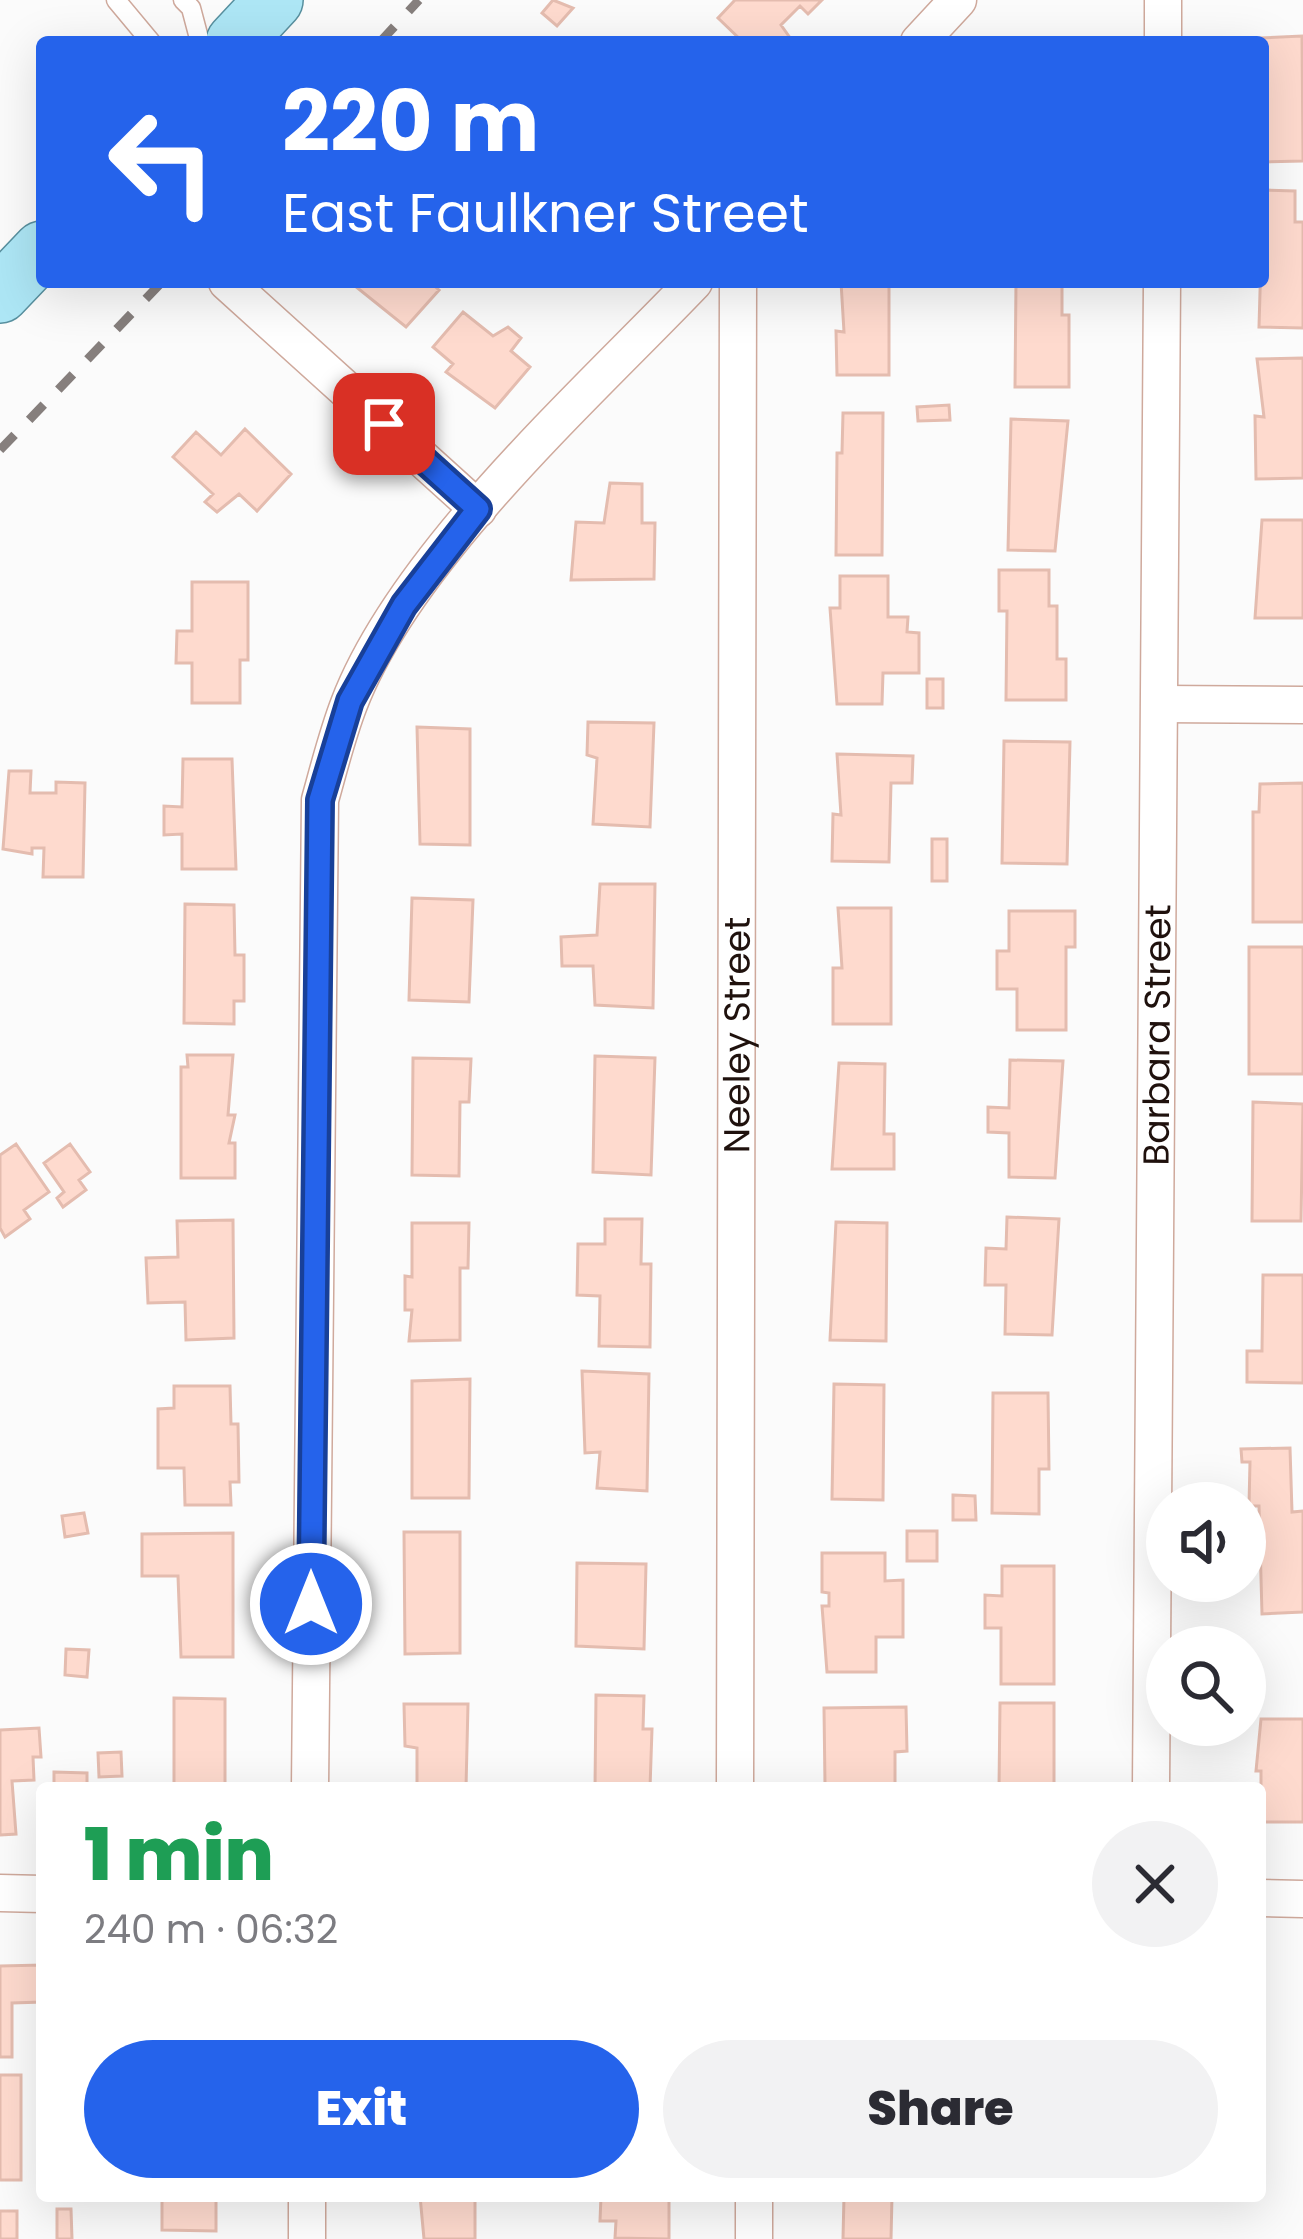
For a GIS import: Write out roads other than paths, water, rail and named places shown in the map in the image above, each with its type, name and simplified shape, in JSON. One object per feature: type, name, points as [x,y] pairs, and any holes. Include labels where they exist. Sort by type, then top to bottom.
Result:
[{"type":"main road","points":[[241,36],[274,0]]},
{"type":"main road","points":[[0,294],[36,256]]},
{"type":"street","points":[[925,36],[958,0]]},
{"type":"street","points":[[1163,0],[1163,36]]},
{"type":"street","points":[[234,288],[478,509]]},
{"type":"street","points":[[310,1782],[320,800],[350,701],[404,605],[478,509],[688,288]]},
{"type":"street","name":"Neeley Street","points":[[735,1782],[738,288]]},
{"type":"street","name":"Barbara Street","points":[[1151,1782],[1162,288]]},
{"type":"street","points":[[1160,704],[1303,705]]},
{"type":"street","points":[[0,1893],[36,1894]]},
{"type":"street","points":[[1266,1898],[1303,1899]]},
{"type":"street","points":[[307,2202],[307,2239]]},
{"type":"street","points":[[754,2202],[754,2239]]},
{"type":"lane","points":[[116,0],[146,36]]},
{"type":"lane","points":[[183,0],[191,8],[198,36]]},
{"type":"railway","points":[[386,36],[419,0]]},
{"type":"railway","points":[[0,450],[156,288]]}]
